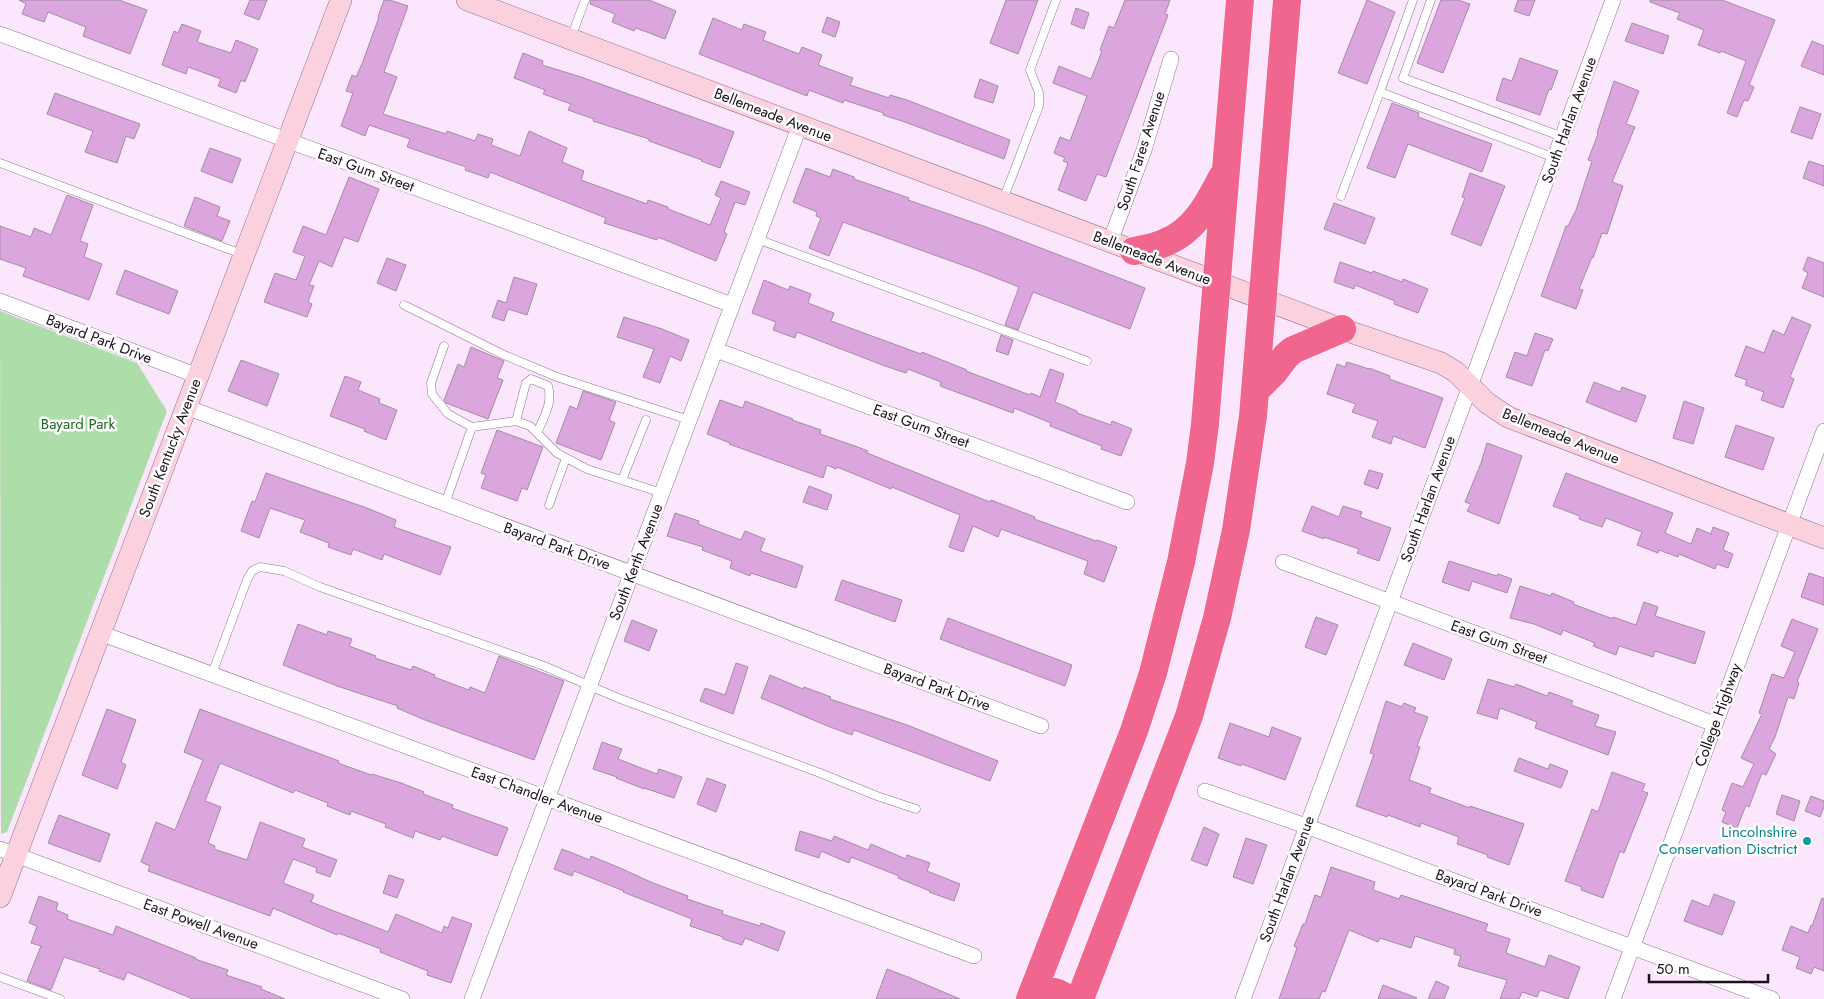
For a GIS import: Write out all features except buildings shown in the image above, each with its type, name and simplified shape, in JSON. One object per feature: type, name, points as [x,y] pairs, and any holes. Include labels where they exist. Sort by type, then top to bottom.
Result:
[{"type":"highway","points":[[1032,999],[1134,730],[1153,673],[1182,558],[1200,463],[1205,424],[1240,0]]},
{"type":"highway","points":[[1080,999],[1189,716],[1217,618],[1236,530],[1255,391],[1287,0]]},
{"type":"highway","points":[[1122,247],[1164,243],[1180,235],[1200,216],[1226,169]]},
{"type":"highway","points":[[1255,391],[1293,350],[1342,328]]},
{"type":"highway","points":[[1032,999],[1039,993],[1049,991],[1058,993],[1067,999]]},
{"type":"street","name":"South Kentucky Avenue","points":[[0,897],[8,852],[100,633],[341,0]]},
{"type":"street","name":"Bellemeade Avenue","points":[[467,0],[1122,247],[1441,363],[1456,372],[1487,403],[1508,417],[1824,538]]},
{"type":"street","name":"South Harlan Avenue","points":[[1243,999],[1613,0]]},
{"type":"street","name":"East Gum Street","points":[[0,34],[732,305]]},
{"type":"street","name":"South Fares Avenue","points":[[1122,247],[1144,150],[1171,59]]},
{"type":"street","name":"South Kerth Avenue","points":[[472,999],[800,125]]},
{"type":"street","name":"Bayard Park Drive","points":[[0,301],[198,376]]},
{"type":"street","name":"East Gum Street","points":[[716,350],[1127,502]]},
{"type":"street","name":"Bayard Park Drive","points":[[186,407],[1041,726]]},
{"type":"street","name":"College Highway","points":[[1613,999],[1824,431]]},
{"type":"street","name":"East Gum Street","points":[[1283,562],[1714,724]]},
{"type":"street","name":"East Chandler Avenue","points":[[100,633],[974,956]]},
{"type":"street","name":"Bayard Park Drive","points":[[1205,791],[1306,826],[1772,999]]},
{"type":"street","name":"East Powell Avenue","points":[[8,852],[402,999]]},
{"type":"lane","points":[[570,39],[585,0]]},
{"type":"lane","points":[[1002,202],[1039,106],[1039,93],[1030,70],[1056,0]]},
{"type":"lane","points":[[1341,196],[1413,0]]},
{"type":"lane","points":[[1431,0],[1404,78],[1563,137]]},
{"type":"lane","points":[[1380,92],[1555,158]]},
{"type":"lane","points":[[0,163],[244,255]]},
{"type":"lane","points":[[757,239],[1087,361]]},
{"type":"lane","points":[[404,305],[504,355],[557,377],[689,420]]},
{"type":"lane","points":[[444,346],[431,383],[432,394],[448,414],[472,427],[516,421],[530,426],[557,453],[587,469],[662,493]]},
{"type":"lane","points":[[516,421],[526,383],[531,379],[548,386],[551,393],[549,407],[538,433]]},
{"type":"lane","points":[[622,480],[646,420]]},
{"type":"lane","points":[[445,504],[472,427]]},
{"type":"lane","points":[[548,505],[566,458]]},
{"type":"lane","points":[[212,674],[252,571],[260,567],[284,571],[320,587],[544,666],[589,686],[877,796],[916,809]]},
{"type":"lane","points":[[0,977],[60,999]]},
{"type":"green space","name":"Bayard Park","points":[[0,311],[137,363],[167,411],[7,832],[1,834]]},
{"type":"place","name":"Lincolnshire Conservation Disctrict","points":[[1807,841]]}]
